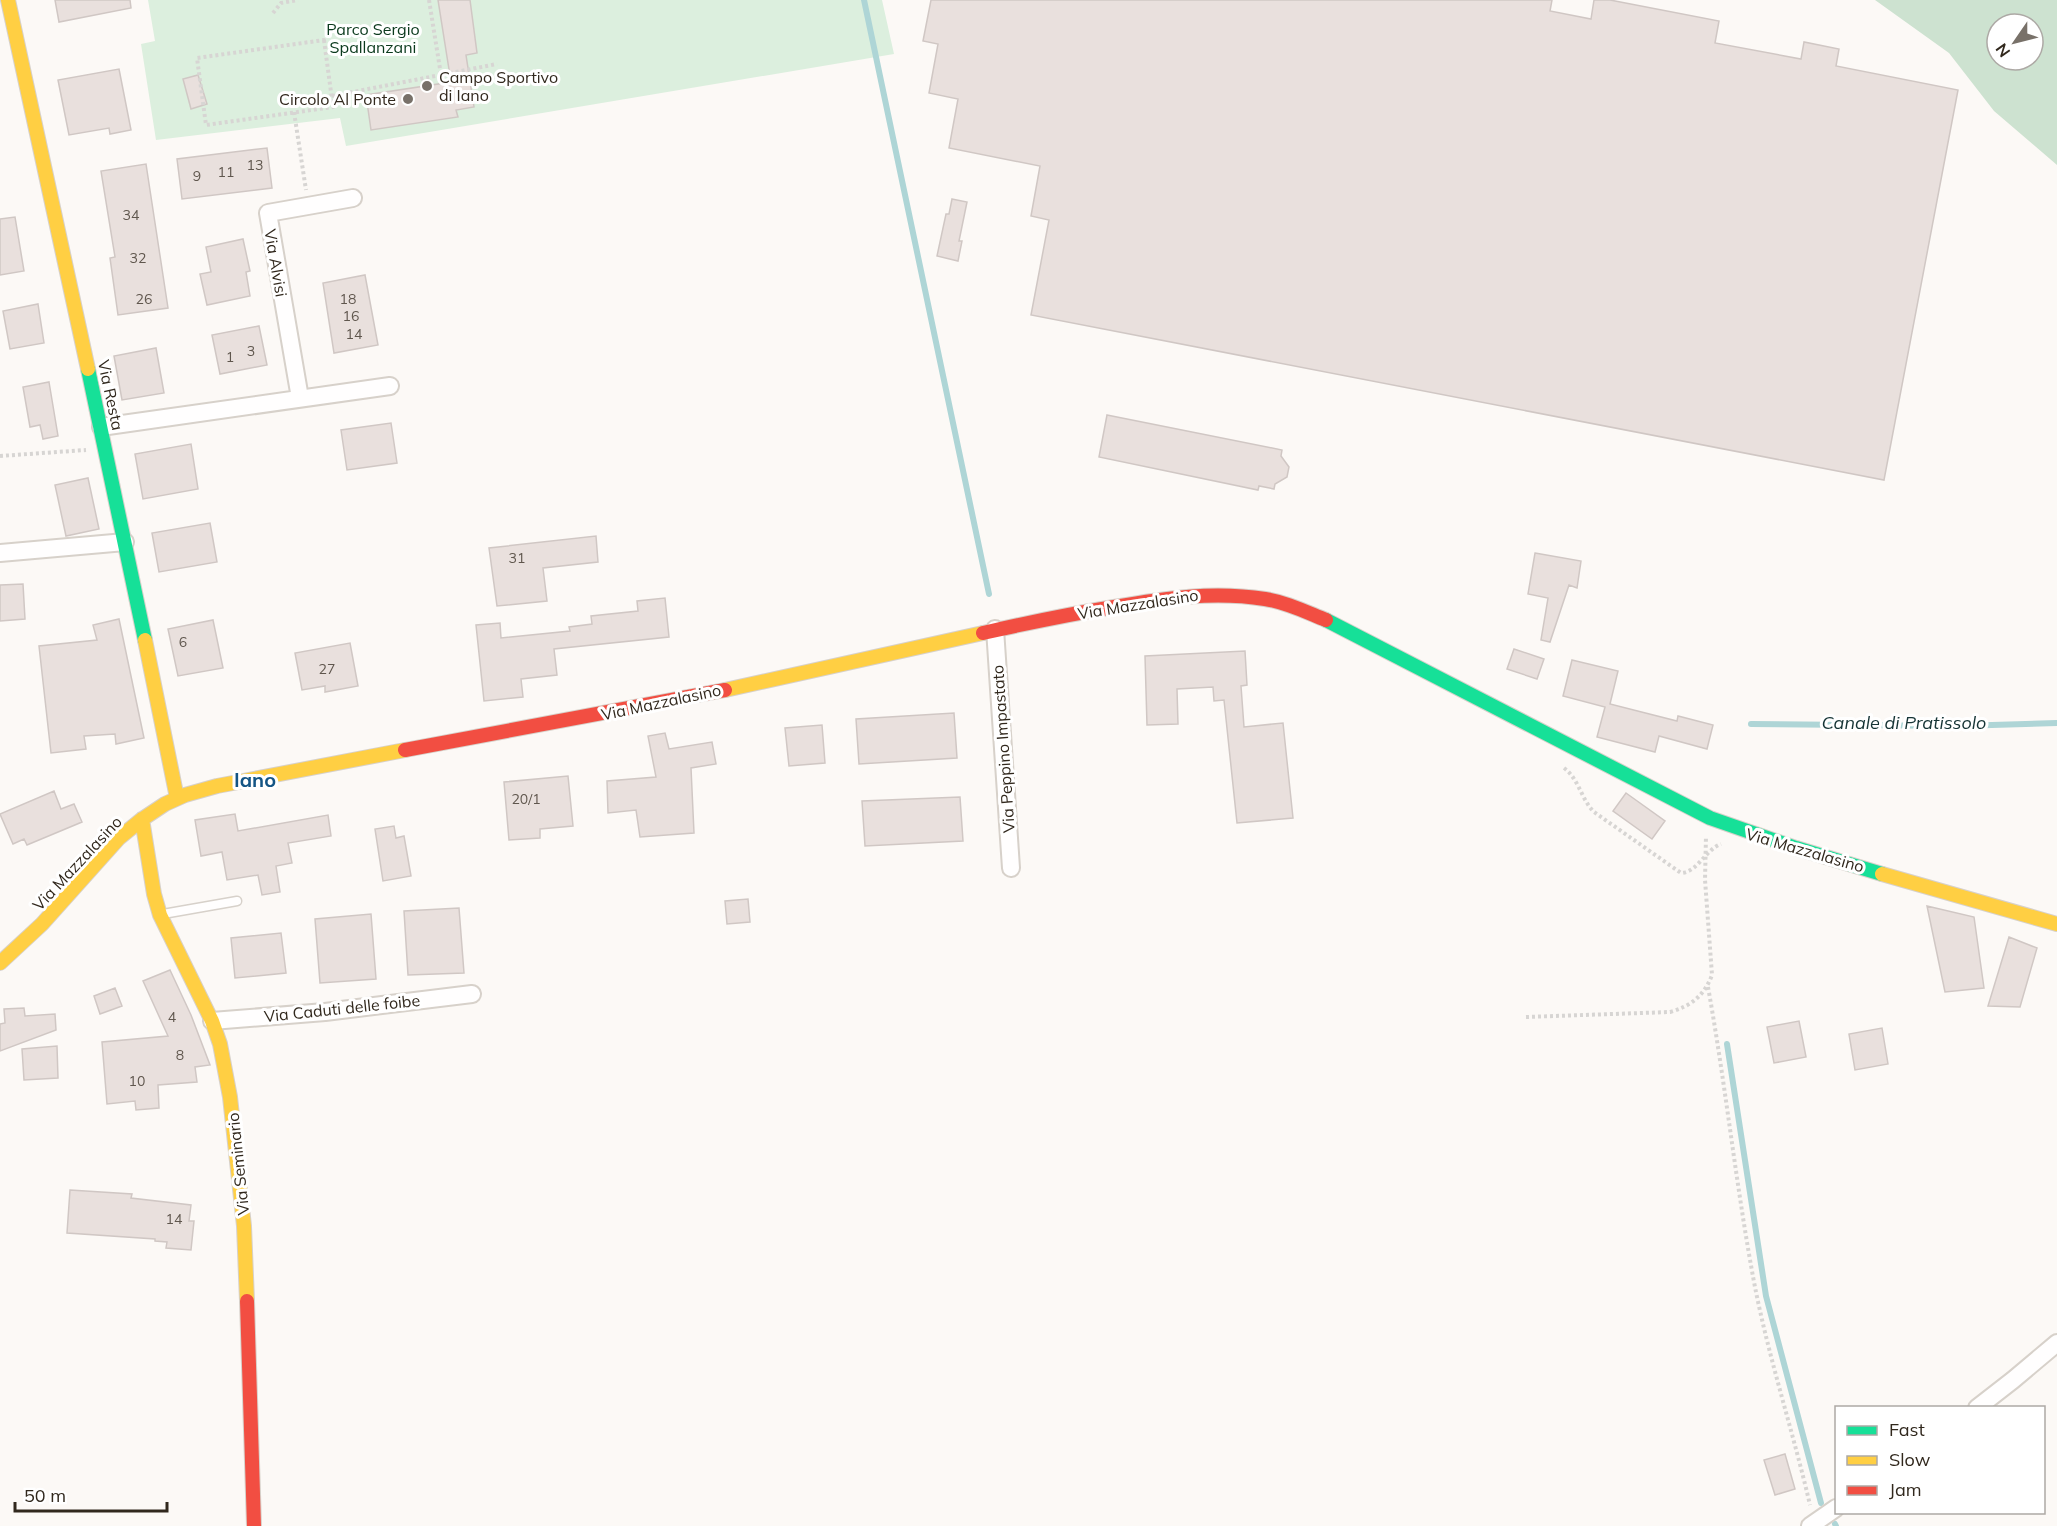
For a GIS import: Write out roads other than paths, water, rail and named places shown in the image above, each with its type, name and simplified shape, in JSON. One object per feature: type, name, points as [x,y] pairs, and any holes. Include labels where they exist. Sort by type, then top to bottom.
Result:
[{"type":"main road","name":"Via Resta","points":[[8,0],[101,427],[177,798]]},
{"type":"main road","name":"Via Mazzalasino","points":[[0,963],[35,933],[100,859],[142,819],[177,798],[194,791],[725,690],[995,630],[1167,598],[1217,594],[1267,599],[1333,623],[1710,818],[1898,878],[2057,924]]},
{"type":"main road","name":"Via Seminario","points":[[142,819],[159,915],[212,1021],[226,1072],[241,1188],[254,1526]]},
{"type":"street","name":"Via Alvisi","points":[[300,398],[268,213],[353,198]]},
{"type":"street","points":[[101,427],[390,386]]},
{"type":"street","points":[[0,553],[125,542]]},
{"type":"street","name":"Via Peppino Impastato","points":[[995,630],[1011,868]]},
{"type":"street","name":"Via Caduti delle foibe","points":[[212,1021],[326,1012],[472,994]]},
{"type":"street","points":[[1978,1406],[2057,1343]]},
{"type":"street","points":[[1812,1525],[1835,1509]]},
{"type":"lane","points":[[159,915],[237,902]]},
{"type":"waterway","points":[[864,0],[989,594]]},
{"type":"waterway","name":"Canale di Pratissolo","points":[[1751,724],[1958,726],[2057,723]]},
{"type":"waterway","points":[[1727,1044],[1766,1296],[1821,1503]]},
{"type":"place","name":"Campo Sportivo di Iano","points":[[427,86]]},
{"type":"place","name":"Circolo Al Ponte","points":[[408,99]]},
{"type":"district","name":"Iano","points":[[255,780]]},
{"type":"park label","name":"Parco Sergio Spallanzani","points":[[373,38]]}]
